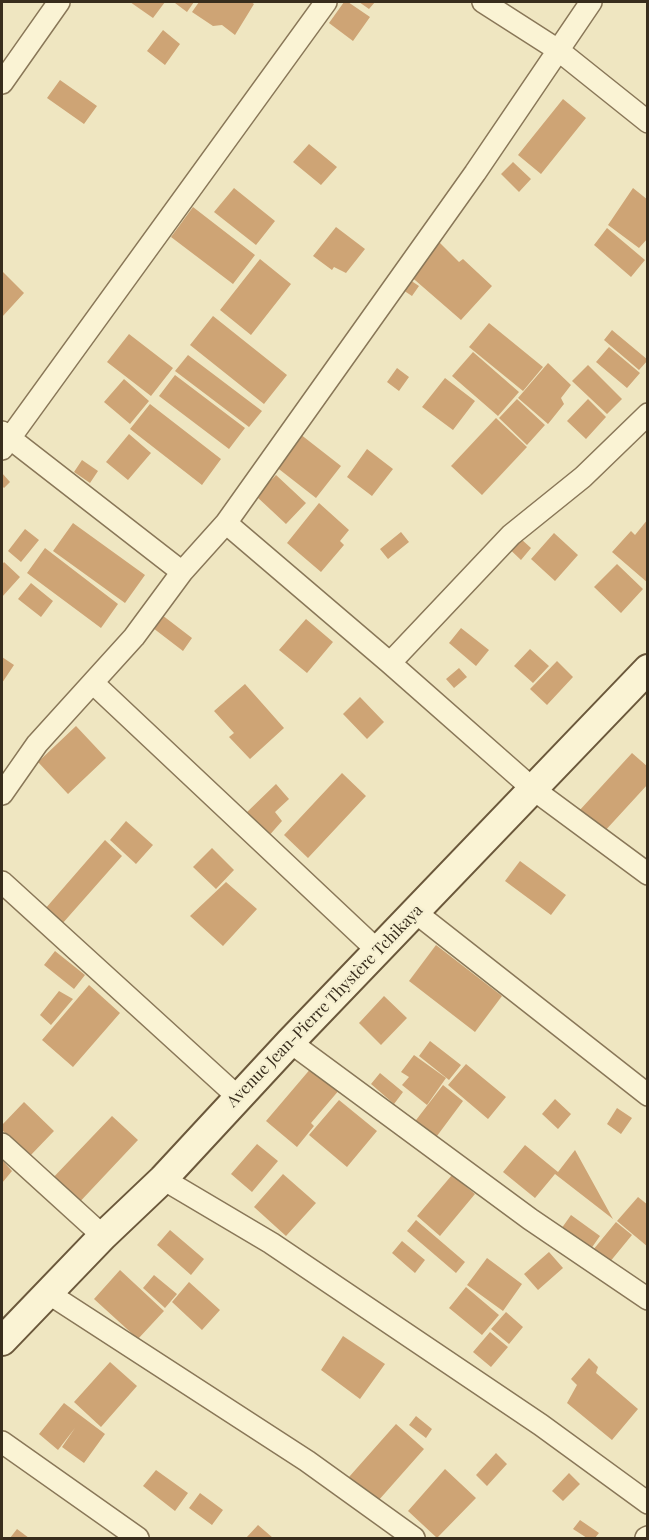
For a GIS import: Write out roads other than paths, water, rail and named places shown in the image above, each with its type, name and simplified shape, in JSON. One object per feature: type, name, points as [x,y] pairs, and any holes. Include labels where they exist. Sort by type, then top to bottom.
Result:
[{"type":"street","points":[[2,83],[59,2]]},
{"type":"street","points":[[182,572],[4,439],[326,2]]},
{"type":"street","points":[[483,2],[558,50],[648,122]]},
{"type":"street","points":[[2,794],[38,744],[134,637],[182,572],[226,523],[475,172],[591,2]]},
{"type":"street","points":[[390,663],[511,535],[583,477],[648,414]]},
{"type":"street","points":[[226,523],[533,789],[648,874]]},
{"type":"street","name":"Avenue Jean-Pierre Thystère Tchikaya","points":[[2,1341],[103,1236],[163,1179],[290,1042],[647,670]]},
{"type":"street","points":[[93,683],[378,951]]},
{"type":"street","points":[[2,882],[238,1097]]},
{"type":"street","points":[[415,912],[648,1095]]},
{"type":"street","points":[[290,1042],[530,1219],[648,1299]]},
{"type":"street","points":[[2,1144],[103,1236]]},
{"type":"street","points":[[163,1179],[271,1243],[541,1425],[648,1503]]},
{"type":"street","points":[[48,1293],[307,1461],[414,1539]]},
{"type":"street","points":[[2,1442],[138,1539]]}]
